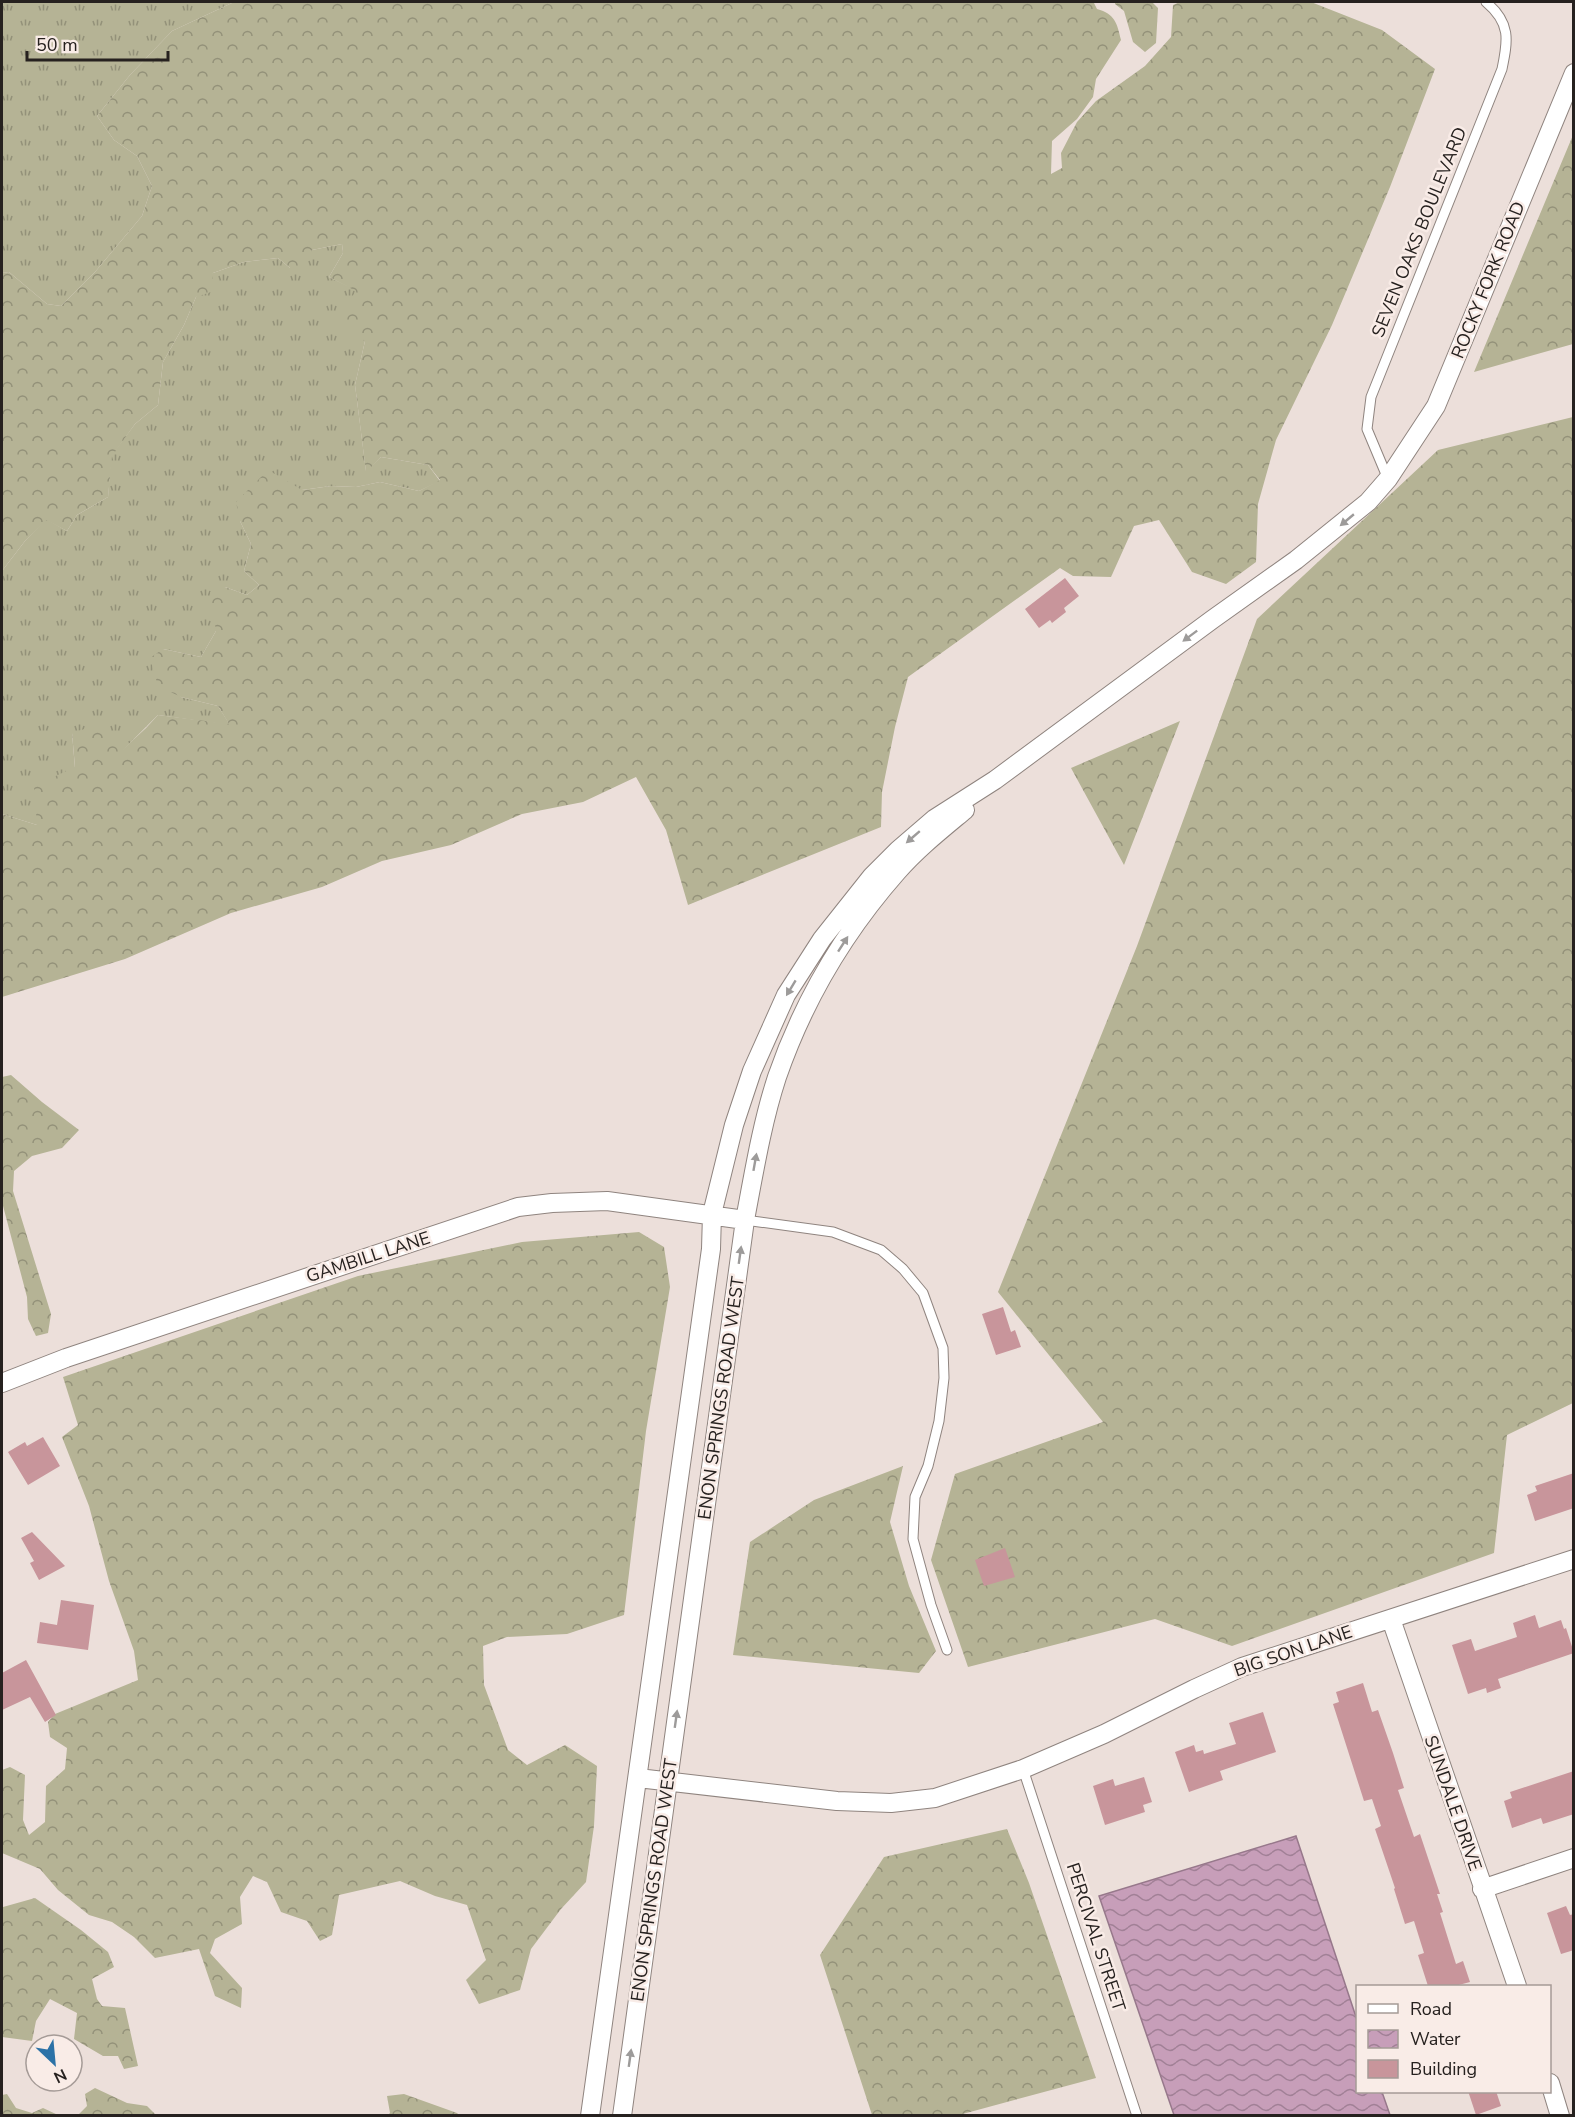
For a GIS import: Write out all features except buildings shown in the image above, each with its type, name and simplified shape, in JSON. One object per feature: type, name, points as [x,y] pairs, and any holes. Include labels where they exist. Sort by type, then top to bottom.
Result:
[{"type":"street","name":"ROCKY FORK ROAD","points":[[1014,766],[1332,533],[1368,502],[1388,479],[1436,406],[1574,73]]},
{"type":"street","points":[[590,2115],[711,1249],[712,1214],[734,1125],[752,1071],[786,995],[822,939],[859,892],[898,850],[934,819],[1014,766]]},
{"type":"street","name":"ENON SPRINGS ROAD WEST","points":[[622,2115],[745,1220],[758,1149],[777,1077],[821,979],[864,913],[898,872],[1014,766]]},
{"type":"street","name":"GAMBILL LANE","points":[[2,1383],[117,1341],[518,1207],[607,1200],[745,1220]]},
{"type":"street","name":"BIG SON LANE","points":[[638,1778],[827,1800],[891,1803],[935,1798],[1023,1769],[1104,1734],[1242,1667],[1574,1559]]},
{"type":"street","name":"SUNDALE DRIVE","points":[[1391,1619],[1517,1985]]},
{"type":"street","points":[[1482,1889],[1574,1858]]},
{"type":"street","points":[[1551,2086],[1560,2115]]},
{"type":"lane","name":"SEVEN OAKS BOULEVARD","points":[[1388,479],[1367,429],[1371,397],[1502,69],[1508,37],[1500,18],[1486,2]]},
{"type":"lane","points":[[745,1220],[833,1232],[882,1250],[903,1269],[923,1293],[943,1348],[944,1378],[939,1421],[928,1466],[915,1497],[913,1539],[931,1605],[947,1650]]},
{"type":"lane","name":"PERCIVAL STREET","points":[[1023,1769],[1137,2115]]},
{"type":"green space","points":[[2,2],[234,2],[172,31],[130,75],[97,116],[114,140],[137,156],[152,186],[142,216],[95,272],[61,306],[47,304],[9,272],[2,273]]},
{"type":"green space","points":[[234,2],[1098,2],[1094,3],[1097,9],[1114,20],[1121,40],[1096,79],[1093,97],[1077,119],[1052,141],[1051,174],[1062,168],[1061,153],[1077,122],[1096,101],[1145,66],[1171,37],[1173,5],[1180,2],[1311,2],[1382,30],[1435,69],[1390,187],[1332,325],[1276,440],[1258,504],[1256,562],[1226,584],[1192,572],[1159,520],[1134,526],[1111,577],[1073,576],[1060,568],[908,677],[882,792],[881,827],[688,905],[666,830],[636,777],[583,802],[522,814],[451,845],[382,861],[322,887],[231,913],[125,959],[2,997],[2,814],[37,825],[34,786],[75,767],[72,733],[100,724],[120,752],[158,715],[229,724],[218,706],[181,697],[158,686],[150,658],[163,649],[201,657],[216,631],[210,592],[225,587],[247,595],[259,585],[244,571],[251,544],[240,521],[236,502],[268,470],[302,490],[331,486],[356,487],[380,482],[419,491],[440,480],[428,465],[381,457],[366,472],[355,385],[365,341],[335,323],[356,291],[329,277],[343,253],[342,244],[312,250],[300,268],[290,268],[278,258],[244,262],[213,273],[211,292],[196,297],[184,325],[163,362],[158,405],[135,424],[112,456],[108,497],[77,515],[67,531],[46,520],[25,541],[2,571],[2,273],[9,272],[47,304],[61,306],[95,272],[142,216],[152,186],[137,156],[114,140],[97,116],[130,75],[172,31]]},
{"type":"green space","points":[[1115,2],[1152,2],[1158,8],[1156,43],[1145,52],[1133,42],[1124,11]]},
{"type":"green space","points":[[1573,135],[1573,344],[1474,372]]},
{"type":"green space","points":[[342,244],[343,253],[329,277],[356,290],[365,341],[355,385],[366,471],[381,457],[428,465],[440,481],[419,491],[380,482],[356,487],[331,486],[302,490],[240,521],[251,544],[244,571],[259,585],[247,595],[225,587],[216,631],[201,657],[163,649],[181,697],[218,706],[230,725],[158,715],[120,753],[72,733],[75,768],[37,825],[2,814],[2,571],[25,541],[46,519],[67,531],[77,515],[108,497],[111,456],[135,424],[158,405],[163,362],[184,325],[196,297],[213,273],[244,262],[278,258],[290,268],[312,250]]},
{"type":"green space","points":[[1573,417],[1573,1403],[1507,1435],[1494,1553],[1232,1646],[1155,1619],[968,1667],[931,1560],[955,1474],[1103,1422],[998,1292],[1137,946],[1257,619],[1438,450]]},
{"type":"green space","points":[[1180,721],[1124,865],[1071,768]]},
{"type":"green space","points":[[11,1075],[79,1130],[62,1148],[32,1156],[14,1171],[13,1191],[51,1314],[48,1333],[36,1336],[28,1319],[27,1297],[2,1202],[2,1077]]},
{"type":"green space","points":[[639,1232],[664,1247],[670,1287],[646,1431],[624,1615],[567,1634],[507,1637],[483,1646],[484,1685],[508,1750],[527,1765],[565,1745],[597,1766],[594,1826],[586,1882],[561,1909],[531,1949],[520,1990],[479,2004],[466,1980],[486,1960],[467,1905],[435,1896],[400,1881],[339,1895],[332,1935],[320,1941],[307,1921],[281,1912],[267,1882],[253,1876],[240,1897],[242,1924],[215,1939],[210,1953],[242,1988],[241,2008],[215,1996],[199,1949],[155,1958],[134,1937],[112,1922],[89,1915],[58,1890],[40,1869],[2,1853],[2,1770],[10,1767],[25,1775],[23,1820],[29,1835],[45,1822],[46,1786],[65,1769],[67,1748],[50,1737],[48,1722],[55,1714],[138,1680],[134,1651],[109,1581],[89,1506],[62,1437],[78,1425],[63,1377],[358,1276],[522,1242]]},
{"type":"green space","points":[[903,1466],[890,1522],[909,1586],[936,1651],[919,1673],[733,1655],[750,1542],[814,1500]]},
{"type":"green space","points":[[1007,1829],[1029,1883],[1096,2078],[959,2115],[872,2115],[820,1955],[884,1857]]},
{"type":"green space","points":[[35,1898],[108,1952],[114,1967],[92,1979],[97,1999],[102,2006],[125,2008],[138,2066],[124,2069],[118,2056],[103,2056],[84,2045],[84,2033],[75,2033],[77,2013],[50,1999],[36,2021],[34,2033],[24,2033],[24,2040],[2,2037],[2,1905],[3,1907]]},
{"type":"green space","points":[[95,2088],[127,2103],[147,2106],[155,2114],[176,2115],[78,2115],[87,2106],[85,2094]]},
{"type":"green space","points":[[7,2094],[16,2108],[32,2113],[43,2108],[58,2115],[2,2115],[2,2095]]},
{"type":"green space","points":[[404,2094],[459,2115],[388,2115],[390,2113],[387,2096]]},
{"type":"water","points":[[1296,1836],[1356,2017],[1356,2093],[1382,2093],[1390,2115],[1174,2115],[1099,1896]]}]
